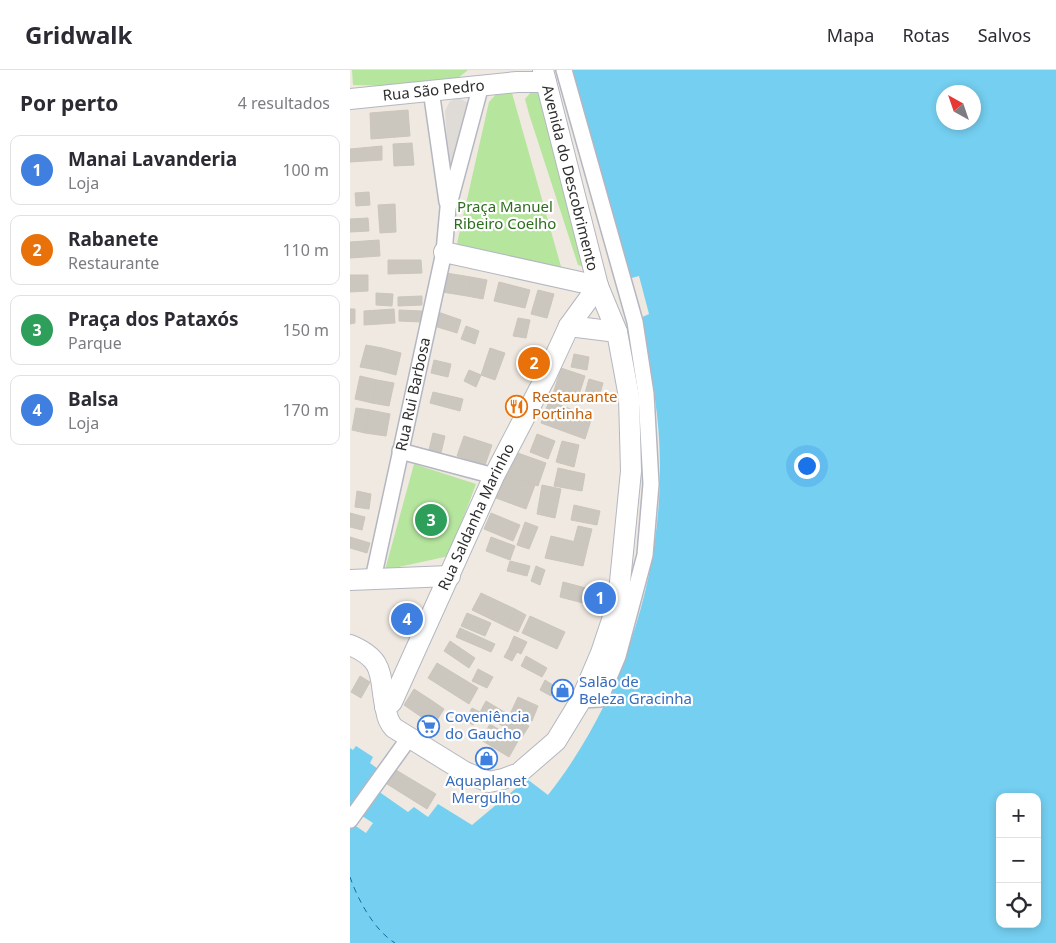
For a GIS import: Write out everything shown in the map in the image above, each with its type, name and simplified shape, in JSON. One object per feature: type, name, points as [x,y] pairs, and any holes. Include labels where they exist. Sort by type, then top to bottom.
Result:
[{"type":"main road","name":"Avenida do Descobrimento","points":[[409,738],[465,772],[489,782],[519,773],[556,741],[581,700],[602,653],[618,602],[631,472],[629,397],[617,332],[598,286],[544,76]]},
{"type":"main road","name":"Rua São Pedro","points":[[350,98],[525,81],[544,76]]},
{"type":"main road","points":[[444,252],[598,286]]},
{"type":"main road","name":"Avenida do Descobrimento","points":[[569,326],[598,286]]},
{"type":"main road","points":[[569,326],[617,332]]},
{"type":"main road","name":"Rua Saldanha Marinho","points":[[385,707],[392,702],[494,476],[569,326]]},
{"type":"main road","points":[[350,580],[450,576]]},
{"type":"main road","points":[[350,645],[369,655],[377,664],[390,724],[409,738]]},
{"type":"street","points":[[564,70],[635,322],[646,394],[651,484],[645,555],[618,656],[600,699],[581,700]]},
{"type":"street","name":"Rua Rui Barbosa","points":[[373,579],[444,252],[448,208],[481,85]]},
{"type":"street","name":"Rua Rui Barbosa","points":[[431,90],[448,208]]},
{"type":"street","points":[[400,451],[494,476]]},
{"type":"street","points":[[350,820],[409,738]]},
{"type":"green space","points":[[352,70],[468,70],[458,78],[394,86],[353,85]]},
{"type":"green space","points":[[532,91],[542,95],[585,267],[578,265],[529,114],[525,99]]},
{"type":"green space","name":"Praça Manuel Ribeiro Coelho","points":[[498,92],[512,93],[562,270],[456,248],[489,102]]},
{"type":"green space","points":[[414,464],[476,484],[449,556],[385,570]]},
{"type":"shaded area","points":[[459,98],[467,102],[469,109],[450,184],[445,111],[450,101]]},
{"type":"water","points":[[572,70],[1056,70],[1056,943],[350,943],[350,748],[353,750],[356,746],[373,757],[370,763],[378,769],[368,784],[408,812],[414,807],[428,817],[438,804],[472,825],[527,779],[548,795],[577,754],[602,710],[622,664],[639,616],[651,566],[658,515],[660,465],[656,403],[638,319],[649,314],[639,276],[628,279]]},
{"type":"pier","points":[[359,814],[373,823],[366,833],[350,822]]},
{"type":"building","points":[[408,110],[410,136],[371,139],[370,113]]},
{"type":"building","points":[[412,143],[414,165],[394,166],[393,144]]},
{"type":"building","points":[[382,146],[382,160],[350,162],[350,149]]},
{"type":"building","points":[[369,192],[370,205],[356,206],[355,193]]},
{"type":"building","points":[[395,204],[396,232],[380,233],[378,205]]},
{"type":"building","points":[[368,218],[369,231],[350,232],[350,219]]},
{"type":"building","points":[[379,240],[380,256],[350,258],[350,242]]},
{"type":"building","points":[[388,260],[421,260],[422,273],[388,274]]},
{"type":"building","points":[[446,273],[471,277],[467,296],[442,292]]},
{"type":"building","points":[[350,275],[368,275],[368,291],[350,292]]},
{"type":"building","points":[[471,277],[487,280],[483,299],[467,296]]},
{"type":"building","points":[[499,282],[530,290],[525,308],[494,301]]},
{"type":"building","points":[[538,290],[554,294],[547,318],[531,314]]},
{"type":"building","points":[[376,293],[393,294],[392,306],[376,305]]},
{"type":"building","points":[[422,296],[422,305],[398,306],[398,297]]},
{"type":"building","points":[[350,309],[355,309],[355,323],[350,324]]},
{"type":"building","points":[[394,309],[395,323],[364,325],[364,311]]},
{"type":"building","points":[[399,310],[422,311],[422,322],[399,321]]},
{"type":"building","points":[[438,312],[461,320],[457,333],[434,326]]},
{"type":"building","points":[[518,318],[530,320],[526,338],[513,336]]},
{"type":"building","points":[[466,326],[479,331],[475,344],[461,339]]},
{"type":"building","points":[[366,345],[382,348],[377,370],[360,367]]},
{"type":"building","points":[[382,348],[401,353],[396,375],[377,370]]},
{"type":"building","points":[[490,348],[505,353],[495,380],[481,375]]},
{"type":"building","points":[[574,354],[589,357],[587,370],[571,367]]},
{"type":"building","points":[[434,360],[451,364],[448,377],[431,373]]},
{"type":"building","points":[[561,368],[585,376],[577,401],[553,394]]},
{"type":"building","points":[[469,370],[481,375],[476,387],[464,381]]},
{"type":"building","points":[[360,376],[377,380],[372,403],[355,399]]},
{"type":"building","points":[[589,379],[603,383],[597,404],[583,400]]},
{"type":"building","points":[[377,380],[394,383],[389,406],[372,403]]},
{"type":"building","points":[[433,392],[463,399],[460,411],[430,403]]},
{"type":"building","points":[[549,401],[592,417],[585,439],[541,423]]},
{"type":"building","points":[[356,408],[370,410],[365,433],[352,430]]},
{"type":"building","points":[[370,410],[390,414],[386,436],[365,433]]},
{"type":"building","points":[[433,433],[445,436],[441,453],[429,450]]},
{"type":"building","points":[[537,434],[555,441],[548,459],[530,452]]},
{"type":"building","points":[[464,436],[492,445],[485,465],[457,456]]},
{"type":"building","points":[[562,441],[579,445],[574,467],[556,462]]},
{"type":"building","points":[[515,452],[546,463],[538,486],[507,475]]},
{"type":"building","points":[[558,468],[585,474],[582,491],[554,486]]},
{"type":"building","points":[[505,475],[535,485],[526,509],[496,498]]},
{"type":"building","points":[[542,485],[561,489],[555,518],[537,514]]},
{"type":"building","points":[[357,491],[371,494],[369,509],[355,507]]},
{"type":"building","points":[[574,505],[600,511],[597,525],[571,520]]},
{"type":"building","points":[[350,513],[365,517],[362,530],[350,527]]},
{"type":"building","points":[[491,513],[520,525],[513,541],[484,529]]},
{"type":"building","points":[[525,522],[538,527],[529,549],[517,545]]},
{"type":"building","points":[[578,526],[592,529],[588,545],[574,541]]},
{"type":"building","points":[[551,536],[588,545],[583,566],[545,558]]},
{"type":"building","points":[[350,537],[370,543],[367,553],[350,548]]},
{"type":"building","points":[[491,537],[515,546],[510,560],[486,551]]},
{"type":"building","points":[[510,561],[530,566],[527,576],[507,571]]},
{"type":"building","points":[[536,566],[545,570],[540,585],[531,581]]},
{"type":"building","points":[[563,582],[586,588],[583,603],[560,597]]},
{"type":"building","points":[[481,593],[515,609],[507,627],[472,610]]},
{"type":"building","points":[[394,606],[420,608],[419,632],[393,630]]},
{"type":"building","points":[[515,609],[526,615],[518,632],[507,627]]},
{"type":"building","points":[[467,613],[491,623],[485,636],[461,626]]},
{"type":"building","points":[[530,616],[565,632],[557,649],[522,633]]},
{"type":"building","points":[[460,628],[495,644],[491,652],[456,637]]},
{"type":"building","points":[[514,636],[527,642],[521,654],[509,648]]},
{"type":"building","points":[[450,641],[475,658],[469,668],[444,651]]},
{"type":"building","points":[[509,648],[517,652],[512,661],[504,657]]},
{"type":"building","points":[[526,656],[547,668],[542,677],[521,666]]},
{"type":"building","points":[[437,663],[478,688],[469,704],[428,678]]},
{"type":"building","points":[[478,669],[493,677],[487,688],[472,681]]},
{"type":"building","points":[[360,676],[370,682],[361,698],[351,692]]},
{"type":"building","points":[[545,680],[556,687],[551,696],[540,690]]},
{"type":"building","points":[[414,689],[431,700],[420,716],[404,705]]},
{"type":"building","points":[[518,697],[538,706],[532,721],[511,712]]},
{"type":"building","points":[[431,700],[444,709],[434,725],[420,716]]},
{"type":"building","points":[[486,701],[501,710],[494,721],[480,712]]},
{"type":"building","points":[[472,708],[480,712],[473,725],[465,720]]},
{"type":"building","points":[[501,710],[529,726],[522,737],[494,721]]},
{"type":"building","points":[[490,724],[518,741],[509,757],[481,740]]},
{"type":"building","points":[[396,770],[436,794],[427,809],[387,784]]},
{"type":"ferry route","points":[[350,877],[357,895],[368,914],[380,930],[395,943]]},
{"type":"place","name":"Rabanete","points":[[534,363]]},
{"type":"place","name":"Restaurante Portinha","points":[[516,406]]},
{"type":"place","name":"Praça dos Pataxós","points":[[431,520]]},
{"type":"place","name":"Manai Lavanderia","points":[[600,598]]},
{"type":"place","name":"Balsa","points":[[407,619]]},
{"type":"place","name":"Salão de Beleza Gracinha","points":[[563,691]]},
{"type":"place","name":"Coveniência do Gaucho","points":[[429,726]]},
{"type":"place","name":"Aquaplanet Mergulho","points":[[486,758]]}]
